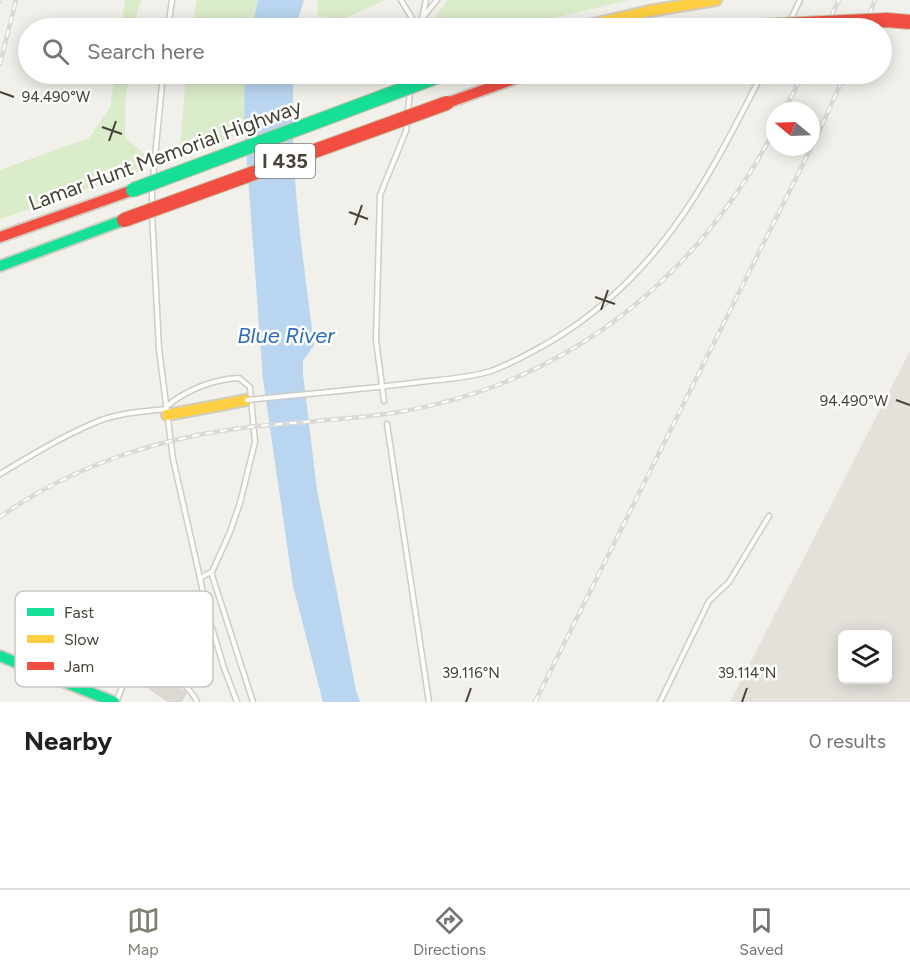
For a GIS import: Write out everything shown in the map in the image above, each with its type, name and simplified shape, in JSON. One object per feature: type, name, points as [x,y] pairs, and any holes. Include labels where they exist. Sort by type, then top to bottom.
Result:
[{"type":"main road","points":[[619,18],[716,0]]},
{"type":"main road","points":[[892,20],[910,22]]},
{"type":"main road","name":"Lamar Hunt Memorial Highway","points":[[0,237],[418,84]]},
{"type":"main road","name":"I 435","points":[[0,266],[500,84]]},
{"type":"main road","points":[[167,410],[247,400]]},
{"type":"main road","points":[[0,656],[15,662]]},
{"type":"main road","points":[[78,687],[115,702]]},
{"type":"lane","points":[[169,18],[172,0]]},
{"type":"lane","points":[[401,0],[413,18]]},
{"type":"lane","points":[[422,17],[426,0]]},
{"type":"lane","points":[[422,17],[437,0]]},
{"type":"lane","points":[[791,18],[800,0]]},
{"type":"lane","points":[[162,84],[152,180],[159,349],[173,459],[203,591]]},
{"type":"lane","points":[[384,401],[376,340],[380,195],[406,131],[411,84]]},
{"type":"lane","points":[[247,400],[452,379],[490,371],[526,355],[564,333],[600,307],[635,275],[672,233],[694,200],[757,84]]},
{"type":"lane","points":[[0,474],[25,458],[95,422],[124,414],[167,410],[176,399],[196,389],[226,378],[239,378],[250,387],[255,442],[240,503],[230,532],[212,572],[200,578]]},
{"type":"lane","points":[[387,424],[429,702]]},
{"type":"lane","points":[[660,702],[709,601],[729,582],[769,516]]},
{"type":"lane","points":[[212,572],[253,702]]},
{"type":"lane","points":[[213,628],[237,702]]},
{"type":"lane","points":[[115,702],[122,687]]},
{"type":"lane","points":[[187,687],[197,702]]},
{"type":"shaded area","points":[[910,351],[910,702],[730,702]]},
{"type":"green space","points":[[125,0],[142,0],[136,18],[122,18]]},
{"type":"green space","points":[[197,0],[258,0],[254,18],[194,18]]},
{"type":"green space","points":[[317,0],[385,0],[345,18],[318,16]]},
{"type":"green space","points":[[447,0],[629,0],[553,18],[435,18]]},
{"type":"green space","points":[[114,84],[128,84],[125,137],[144,154],[144,170],[0,219],[0,170],[89,138],[110,108]]},
{"type":"green space","points":[[185,84],[245,84],[245,132],[179,158]]},
{"type":"water","points":[[258,0],[304,0],[298,18],[254,18]]},
{"type":"water","name":"Blue River","points":[[245,84],[294,84],[295,176],[314,345],[303,361],[303,374],[317,490],[360,702],[323,702],[293,586],[263,380],[244,122]]},
{"type":"building","points":[[147,687],[176,687],[186,693],[181,702],[169,702]]},
{"type":"railway","points":[[0,64],[16,0]]},
{"type":"railway","points":[[830,18],[839,0]]},
{"type":"railway","points":[[868,18],[875,0]]},
{"type":"railway","points":[[789,102],[798,84]]},
{"type":"railway","points":[[535,702],[818,134],[840,84]]},
{"type":"railway","points":[[0,517],[57,482],[119,456],[151,446],[250,427],[386,414],[450,401],[509,380],[565,353],[616,320],[662,280],[705,235],[742,185],[766,144]]},
{"type":"traffic: fast","points":[[133,190],[417,84]]},
{"type":"traffic: fast","points":[[0,266],[124,220]]},
{"type":"traffic: fast","points":[[0,656],[15,662]]},
{"type":"traffic: fast","points":[[77,687],[114,702]]},
{"type":"traffic: slow","points":[[619,18],[716,0]]},
{"type":"traffic: slow","points":[[167,415],[247,400]]},
{"type":"traffic: jam","points":[[892,20],[910,22]]},
{"type":"traffic: jam","points":[[447,103],[500,84]]},
{"type":"traffic: jam","points":[[124,220],[447,103]]},
{"type":"traffic: jam","points":[[0,237],[133,190]]}]
